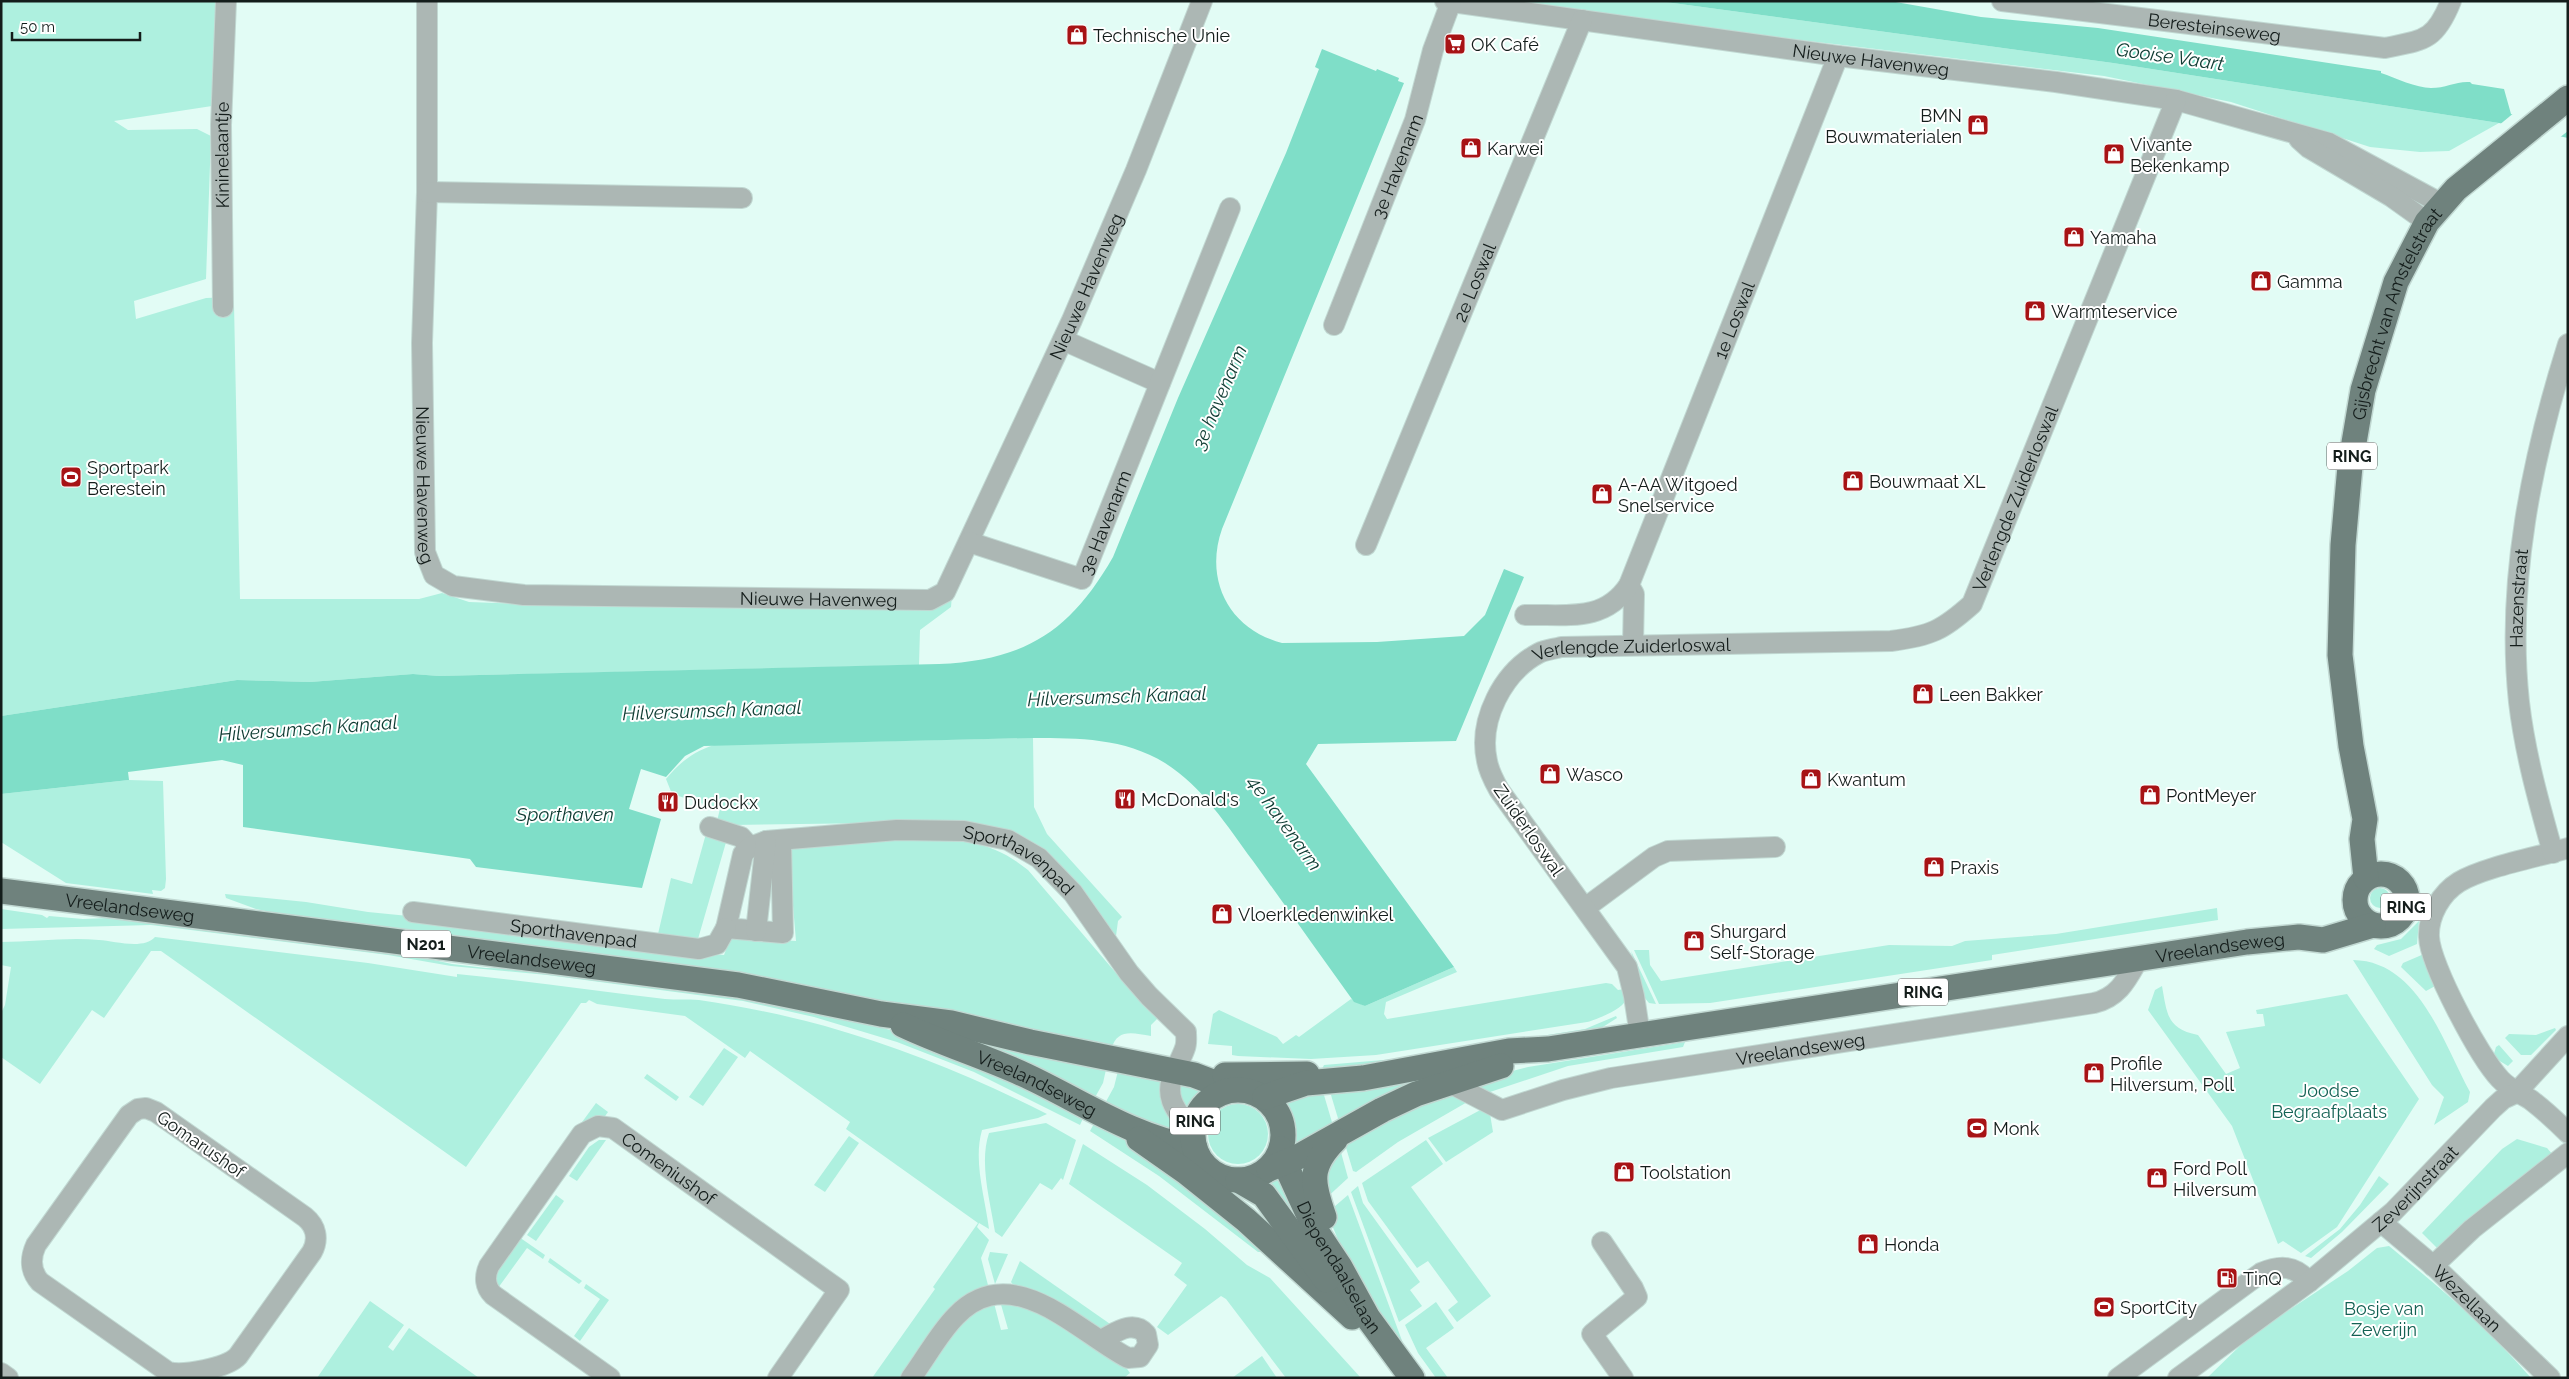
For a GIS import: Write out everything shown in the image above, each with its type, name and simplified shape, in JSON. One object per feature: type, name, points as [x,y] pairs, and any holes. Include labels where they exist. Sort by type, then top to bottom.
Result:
[{"type":"main road","name":"Gijsbrecht van Amstelstraat","points":[[2376,876],[2362,839],[2365,820],[2351,746],[2340,655],[2343,546],[2350,466],[2363,390],[2396,282],[2435,213],[2456,189],[2565,100]]},
{"type":"main road","name":"RING","points":[[2376,876],[2394,877],[2403,886],[2407,903],[2398,919],[2382,926],[2373,925],[2360,916],[2354,902],[2357,889],[2376,876]]},
{"type":"main road","name":"Vreelandseweg","points":[[1,891],[738,985],[881,1014],[951,1023],[1030,1042],[1184,1073],[1231,1090],[1244,1089],[1265,1097],[1306,1083],[1362,1078],[1509,1051],[1548,1049],[2247,942],[2299,937],[2323,940],[2373,925]]},
{"type":"main road","name":"Vreelandseweg","points":[[2299,937],[2340,916],[2354,902]]},
{"type":"main road","name":"Vreelandseweg","points":[[881,1014],[1027,1076],[1124,1127],[1165,1141],[1194,1141]]},
{"type":"main road","name":"Vreelandseweg","points":[[1238,1180],[1250,1179],[1278,1160],[1339,1135],[1391,1106],[1426,1090],[1548,1049]]},
{"type":"main road","points":[[1184,1073],[1272,1075],[1362,1070],[1387,1072]]},
{"type":"main road","name":"RING","points":[[1231,1090],[1219,1093],[1208,1100],[1194,1122],[1194,1141],[1199,1158],[1216,1174],[1238,1180]]},
{"type":"main road","name":"RING","points":[[1265,1097],[1281,1118],[1284,1130],[1278,1160]]},
{"type":"main road","points":[[1124,1127],[1221,1199],[1352,1317]]},
{"type":"main road","name":"RING","points":[[1339,1135],[1322,1154],[1316,1164],[1314,1182],[1340,1267]]},
{"type":"main road","name":"Diependaalselaan","points":[[1278,1160],[1316,1232],[1340,1267],[1368,1318],[1412,1378]]},
{"type":"main road","name":"Diependaalselaan","points":[[1238,1180],[1264,1196],[1394,1378]]},
{"type":"street","name":"Kininelaantje","points":[[223,307],[221,125],[226,1]]},
{"type":"street","name":"Nieuwe Havenweg","points":[[427,1],[427,192],[422,342],[425,552],[434,575],[453,586],[524,595],[930,600],[945,592],[1063,340],[1136,170],[1202,1]]},
{"type":"street","name":"Beresteinseweg","points":[[2002,1],[2385,48],[2426,39],[2444,20],[2451,1]]},
{"type":"street","name":"Nieuwe Havenweg","points":[[1448,2],[1838,56],[2056,82],[2176,100],[2294,135],[2328,143],[2370,164],[2435,213]]},
{"type":"street","name":"3e Havenarm","points":[[1334,325],[1415,120],[1433,50],[1448,2]]},
{"type":"street","name":"2e Loswal","points":[[1366,545],[1582,20]]},
{"type":"street","name":"1e Loswal","points":[[1525,615],[1599,612],[1620,598],[1629,584],[1838,56]]},
{"type":"street","name":"Verlengde Zuiderloswal","points":[[1521,666],[1540,652],[1562,648],[1634,645],[1891,642],[1916,638],[1946,626],[1972,604],[2176,100]]},
{"type":"street","name":"Nieuwe Havenweg","points":[[2294,135],[2371,193],[2435,213]]},
{"type":"street","points":[[427,192],[742,198]]},
{"type":"street","name":"3e Havenarm","points":[[968,542],[1082,580],[1230,208]]},
{"type":"street","points":[[1063,340],[1160,383]]},
{"type":"street","name":"Hazenstraat","points":[[2560,851],[2526,751],[2519,701],[2517,640],[2520,570],[2528,507],[2544,424],[2568,344]]},
{"type":"street","points":[[1629,584],[1634,594],[1634,645]]},
{"type":"street","name":"Zuiderloswal","points":[[1521,666],[1500,688],[1488,724],[1486,760],[1499,790],[1627,967],[1640,1035]]},
{"type":"street","points":[[710,827],[766,843]]},
{"type":"street","name":"Sporthavenpad","points":[[413,912],[699,949],[717,944],[726,928],[743,854],[766,843],[897,830],[964,831],[1008,840],[1039,858],[1074,892],[1129,973],[1186,1040],[1184,1073]]},
{"type":"street","points":[[726,928],[783,932],[766,843]]},
{"type":"street","points":[[756,930],[766,843]]},
{"type":"street","points":[[1585,908],[1654,857],[1668,851],[1775,847]]},
{"type":"street","points":[[2560,851],[2474,875],[2458,883],[2443,897],[2432,916],[2430,946],[2438,968],[2483,1058],[2500,1079],[2516,1093],[2539,1106],[2568,1133]]},
{"type":"street","name":"Vreelandseweg","points":[[1450,1083],[1502,1110],[1563,1090],[1611,1078],[2106,1000],[2121,989],[2139,958]]},
{"type":"street","name":"Zeverijnstraat","points":[[2178,1378],[2309,1282],[2381,1222],[2407,1199],[2503,1098],[2516,1093],[2568,1036]]},
{"type":"street","points":[[1184,1073],[1170,1086],[1172,1101],[1194,1141]]},
{"type":"street","name":"Gomarushof","points":[[146,1108],[156,1112],[305,1217],[311,1223],[316,1235],[312,1252],[236,1359],[227,1365],[180,1373],[159,1373],[40,1282],[34,1273],[31,1262],[36,1245],[126,1118],[135,1110],[146,1108]]},
{"type":"street","name":"Comeniushof","points":[[610,1378],[493,1296],[488,1289],[486,1278],[489,1266],[582,1134],[598,1126],[613,1128],[839,1290],[778,1378]]},
{"type":"street","points":[[2433,1266],[2472,1229],[2568,1153]]},
{"type":"street","name":"Wezellaan","points":[[2381,1222],[2433,1266],[2550,1378]]},
{"type":"street","points":[[1602,1242],[1633,1288],[1637,1298],[1592,1334],[1623,1378]]},
{"type":"street","points":[[2118,1378],[2261,1273],[2275,1267],[2290,1268],[2301,1272],[2309,1282]]},
{"type":"street","points":[[911,1378],[957,1315],[974,1302],[995,1295],[1013,1295],[1032,1300],[1101,1340]]},
{"type":"street","points":[[1,1373],[8,1378]]},
{"type":"green space","points":[[1,1],[216,1],[212,106],[114,121],[128,130],[197,129],[211,136],[206,279],[134,301],[136,319],[206,298],[232,297],[234,304],[240,599],[419,599],[442,593],[469,602],[571,606],[885,610],[935,604],[952,595],[951,607],[920,630],[919,665],[439,676],[413,674],[310,682],[237,680],[1,716]]},
{"type":"green space","points":[[1516,1],[1658,1],[2113,63],[2499,123],[2449,151],[2420,152],[2370,147],[2231,102],[2104,76],[1792,39]]},
{"type":"green space","points":[[1033,738],[1034,807],[1047,834],[1122,917],[1118,921],[1116,936],[1078,888],[1023,841],[876,823],[731,825],[698,939],[658,934],[671,878],[692,884],[709,823],[716,825],[720,809],[672,794],[666,779],[693,754],[714,745]]},
{"type":"green space","points":[[129,780],[163,781],[166,879],[165,888],[161,891],[152,890],[153,894],[66,883],[1,842],[1,794]]},
{"type":"green space","points":[[922,837],[978,844],[1002,853],[1028,870],[1145,1007],[1158,1018],[1151,1025],[1151,1036],[1132,1033],[1121,1035],[1117,1038],[1111,1050],[299,918],[256,909],[226,898],[225,894],[306,902],[368,912],[459,921],[694,953],[724,955],[731,937],[796,941],[788,847]]},
{"type":"green space","points":[[2380,888],[2387,891],[2390,898],[2387,905],[2380,908],[2373,905],[2370,898],[2373,891]]},
{"type":"green space","points":[[2217,908],[2218,920],[1992,955],[1992,960],[1710,1003],[1659,1004],[1634,950],[1649,950],[1650,965],[1661,981],[1889,945],[1952,946],[1965,941],[2056,934]]},
{"type":"green space","points":[[1,909],[42,915],[47,918],[49,916],[83,919],[131,917],[393,951],[452,964],[486,968],[539,969],[686,986],[863,1022],[900,1033],[1085,1114],[1080,1125],[974,1072],[897,1042],[814,1017],[743,1001],[547,975],[451,966],[388,955],[151,925],[1,929]]},
{"type":"green space","points":[[2419,921],[2417,944],[2389,956],[2374,949],[2377,945],[2401,939]]},
{"type":"green space","points":[[155,937],[368,963],[457,977],[457,974],[665,999],[699,1000],[747,1008],[825,1026],[882,1044],[966,1076],[1047,1114],[1038,1118],[982,1130],[979,1167],[989,1229],[979,1223],[977,1227],[989,1240],[981,1258],[989,1289],[902,1378],[872,1378],[935,1289],[933,1287],[978,1223],[846,1129],[850,1122],[750,1051],[745,1058],[685,1016],[597,1004],[589,1000],[586,1003],[581,1003],[466,1167],[161,951],[151,951],[104,1018],[92,1010],[40,1084],[1,1057],[1,1013],[5,1005],[11,967],[1,965],[1,942],[75,939],[136,944],[150,941]]},
{"type":"green space","points":[[1631,951],[1656,1004],[1649,1003],[1644,997]]},
{"type":"green space","points":[[2424,954],[2437,985],[2426,991],[2401,967],[2403,963]]},
{"type":"green space","points":[[2353,960],[2376,964],[2395,974],[2412,989],[2439,1029],[2470,1092],[2468,1102],[2434,1125],[2444,1097],[2432,1085]]},
{"type":"green space","points":[[1454,967],[1457,972],[1386,1002],[1384,1014],[1387,1019],[1606,983],[1612,984],[1618,990],[1624,989],[1625,1001],[1614,1011],[1587,1022],[1376,1055],[1311,1059],[1238,1056],[1232,1055],[1232,1046],[1208,1044],[1213,1014],[1219,1010],[1277,1037],[1283,1044],[1296,1035],[1299,1037],[1351,999],[1365,1006]]},
{"type":"green space","name":"Joodse Begraafplaats","points":[[2162,986],[2165,1005],[2170,1019],[2180,1029],[2198,1035],[2226,1074],[2240,1068],[2226,1032],[2265,1026],[2263,1014],[2257,1014],[2256,1010],[2347,994],[2419,1099],[2337,1227],[2301,1253],[2283,1241],[2278,1244],[2232,1126],[2148,1010],[2155,990]]},
{"type":"green space","points":[[1616,1016],[1617,1018],[1595,1032],[1389,1065],[1322,1069],[1324,1065],[1395,1059],[1585,1029]]},
{"type":"green space","points":[[2555,1028],[2556,1030],[2531,1055],[2521,1055],[2505,1038],[2509,1034],[2536,1035]]},
{"type":"green space","points":[[976,1040],[1107,1065],[1103,1083],[1093,1101],[976,1045]]},
{"type":"green space","points":[[1685,1042],[1683,1047],[1568,1066],[1484,1094],[1466,1083],[1528,1067]]},
{"type":"green space","points":[[2499,1045],[2513,1061],[2508,1066],[2493,1057],[2496,1047]]},
{"type":"green space","points":[[724,1048],[738,1057],[703,1106],[689,1097]]},
{"type":"green space","points":[[1119,1067],[1165,1076],[1185,1136],[1103,1107],[1114,1087]]},
{"type":"green space","points":[[647,1074],[679,1097],[676,1101],[644,1078]]},
{"type":"green space","points":[[1429,1074],[1340,1125],[1328,1085]]},
{"type":"green space","points":[[1178,1078],[1200,1089],[1199,1099],[1191,1111],[1181,1104]]},
{"type":"green space","points":[[1321,1085],[1334,1129],[1294,1153],[1288,1147],[1289,1123],[1277,1100]]},
{"type":"green space","points":[[1446,1092],[1469,1101],[1398,1142],[1356,1172],[1353,1171],[1344,1141]]},
{"type":"green space","points":[[596,1103],[608,1112],[603,1119],[577,1129]]},
{"type":"green space","points":[[1232,1104],[1244,1104],[1255,1109],[1263,1117],[1268,1128],[1266,1146],[1255,1159],[1244,1164],[1232,1164],[1221,1159],[1213,1151],[1208,1140],[1208,1128],[1213,1117],[1221,1109]]},
{"type":"green space","points":[[1486,1107],[1490,1114],[1493,1132],[1446,1162],[1428,1138]]},
{"type":"green space","points":[[1096,1120],[1183,1176],[1264,1252],[1258,1252],[1159,1176],[1090,1131]]},
{"type":"green space","points":[[1046,1123],[1076,1140],[1063,1180],[1061,1178],[1052,1190],[1040,1183],[1002,1237],[995,1232],[986,1182],[985,1157],[989,1133]]},
{"type":"green space","points":[[849,1136],[859,1143],[825,1192],[814,1185]]},
{"type":"green space","points":[[2517,1139],[2547,1148],[2553,1155],[2440,1251],[2422,1233],[2502,1149]]},
{"type":"green space","points":[[599,1140],[606,1140],[577,1181],[569,1176],[589,1147]]},
{"type":"green space","points":[[1426,1140],[1443,1164],[1411,1187],[1491,1296],[1457,1322],[1448,1310],[1458,1302],[1428,1261],[1417,1268],[1368,1201],[1362,1183]]},
{"type":"green space","points":[[1083,1144],[1147,1185],[1205,1229],[1247,1265],[1270,1278],[1361,1378],[1286,1378],[1226,1299],[1221,1296],[1168,1335],[1157,1327],[1187,1285],[1174,1275],[1182,1263],[1069,1184]]},
{"type":"green space","points":[[1339,1145],[1348,1178],[1323,1201],[1320,1191]]},
{"type":"green space","points":[[1272,1175],[1280,1175],[1305,1216],[1293,1226],[1262,1182]]},
{"type":"green space","points":[[2379,1176],[2389,1184],[2342,1232],[2311,1258],[2305,1256],[2340,1229],[2360,1205]]},
{"type":"green space","points":[[1358,1186],[1363,1203],[1420,1282],[1410,1290],[1422,1306],[1399,1322],[1351,1192]]},
{"type":"green space","points":[[556,1195],[564,1201],[536,1241],[527,1235]]},
{"type":"green space","points":[[1348,1195],[1404,1346],[1426,1378],[1416,1378],[1346,1259],[1327,1213]]},
{"type":"green space","points":[[519,1237],[545,1255],[543,1259],[527,1248],[498,1288],[495,1273]]},
{"type":"green space","name":"Bosje van Zeverijn","points":[[2389,1246],[2481,1325],[2531,1378],[2207,1378],[2250,1336],[2348,1271],[2377,1248]]},
{"type":"green space","points":[[990,1252],[1008,1254],[995,1284],[988,1259]]},
{"type":"green space","points":[[550,1258],[582,1281],[579,1284],[548,1262]]},
{"type":"green space","points":[[1020,1261],[1113,1326],[1097,1329],[1015,1287],[1011,1282]]},
{"type":"green space","points":[[586,1284],[609,1300],[580,1341],[574,1336],[600,1299],[584,1288]]},
{"type":"green space","points":[[370,1301],[404,1325],[388,1347],[393,1351],[409,1328],[479,1378],[317,1378]]},
{"type":"green space","points":[[1000,1301],[1025,1304],[1122,1362],[1130,1373],[1124,1378],[920,1378],[963,1318],[994,1303],[1001,1330],[1008,1329]]},
{"type":"green space","points":[[1436,1302],[1454,1328],[1426,1348],[1448,1378],[1436,1378],[1418,1353],[1405,1325]]},
{"type":"green space","points":[[1262,1356],[1277,1378],[1232,1378]]},
{"type":"water","name":"Gooise Vaart","points":[[1658,1],[1890,1],[1981,17],[2098,28],[2381,71],[2381,73],[2399,80],[2425,88],[2470,82],[2472,84],[2504,89],[2511,114],[2568,127],[2568,138],[2499,123],[2113,63]]},
{"type":"water","points":[[1322,49],[1376,71],[1377,69],[1399,78],[1398,81],[1404,83],[1222,529],[1217,548],[1216,566],[1219,584],[1225,600],[1235,614],[1263,636],[1282,643],[1377,642],[1464,636],[1485,615],[1504,569],[1524,577],[1456,741],[1318,744],[1306,764],[1454,967],[1365,1006],[1354,1002],[1234,834],[1203,795],[1165,763],[1134,749],[1101,741],[1033,738],[704,746],[685,756],[666,777],[641,769],[629,809],[661,819],[642,888],[476,867],[470,859],[243,827],[243,765],[222,760],[128,772],[129,780],[1,794],[1,716],[237,680],[310,682],[413,674],[439,676],[939,664],[996,656],[1021,648],[1042,637],[1062,623],[1080,605],[1097,583],[1113,557],[1178,398],[1286,153],[1319,69],[1315,67]]},
{"type":"pier","points":[[2515,112],[2568,125],[2568,131],[2559,138],[2498,126]]},
{"type":"place","name":"Technische Unie","points":[[1077,35]]},
{"type":"place","name":"OK Café","points":[[1455,44]]},
{"type":"place","name":"BMN Bouwmaterialen","points":[[1978,125]]},
{"type":"place","name":"Karwei","points":[[1471,148]]},
{"type":"place","name":"Vivante Bekenkamp","points":[[2114,154]]},
{"type":"place","name":"Yamaha","points":[[2074,237]]},
{"type":"place","name":"Gamma","points":[[2261,281]]},
{"type":"place","name":"Warmteservice","points":[[2035,311]]},
{"type":"place","name":"Sportpark Berestein","points":[[71,477]]},
{"type":"place","name":"Bouwmaat XL","points":[[1853,481]]},
{"type":"place","name":"A-AA Witgoed Snelservice","points":[[1602,494]]},
{"type":"place","name":"Leen Bakker","points":[[1923,694]]},
{"type":"place","name":"Wasco","points":[[1550,774]]},
{"type":"place","name":"Kwantum","points":[[1811,779]]},
{"type":"place","name":"PontMeyer","points":[[2150,795]]},
{"type":"place","name":"McDonald's","points":[[1125,799]]},
{"type":"place","name":"Dudockx","points":[[668,802]]},
{"type":"place","name":"Praxis","points":[[1934,867]]},
{"type":"place","name":"Vloerkledenwinkel","points":[[1222,914]]},
{"type":"place","name":"Shurgard Self-Storage","points":[[1694,941]]},
{"type":"place","name":"Profile Hilversum, Poll","points":[[2094,1073]]},
{"type":"place","name":"Monk","points":[[1977,1128]]},
{"type":"place","name":"Toolstation","points":[[1624,1172]]},
{"type":"place","name":"Ford Poll Hilversum","points":[[2157,1178]]},
{"type":"place","name":"Honda","points":[[1868,1244]]},
{"type":"place","name":"TinQ","points":[[2227,1278]]},
{"type":"place","name":"SportCity","points":[[2104,1307]]},
{"type":"water label","name":"3e havenarm","points":[[1219,397]]},
{"type":"water label","name":"Hilversumsch Kanaal","points":[[1117,696]]},
{"type":"water label","name":"Hilversumsch Kanaal","points":[[712,710]]},
{"type":"water label","name":"Hilversumsch Kanaal","points":[[308,728]]},
{"type":"water label","name":"Sporthaven","points":[[565,814]]},
{"type":"water label","name":"4e havenarm","points":[[1285,823]]}]
